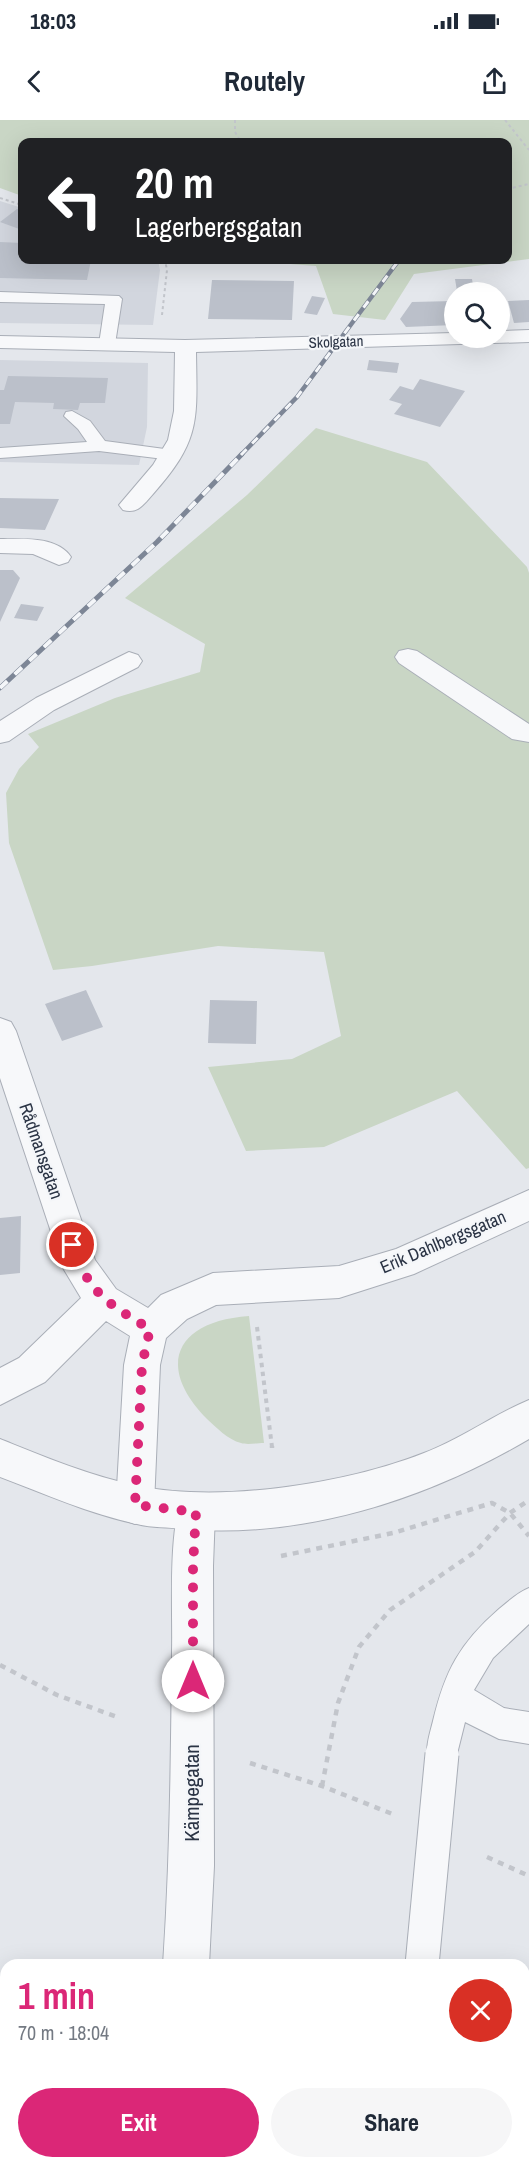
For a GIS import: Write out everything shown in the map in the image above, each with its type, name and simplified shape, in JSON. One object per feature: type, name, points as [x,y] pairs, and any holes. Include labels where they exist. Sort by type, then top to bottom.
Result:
[{"type":"street","points":[[510,337],[529,336]]},
{"type":"street","name":"Skolgatan","points":[[0,342],[184,345],[444,339]]},
{"type":"street","points":[[131,505],[158,476],[172,455],[183,430],[184,345]]},
{"type":"street","points":[[0,546],[37,547],[59,556]]},
{"type":"street","points":[[408,657],[522,732],[529,733]]},
{"type":"street","points":[[0,734],[45,704],[129,662]]},
{"type":"street","name":"Rådmansgatan","points":[[0,1031],[80,1268],[103,1300],[150,1329]]},
{"type":"street","name":"Erik Dahlbergsgatan","points":[[150,1329],[174,1307],[213,1289],[339,1282],[402,1263],[529,1205]]},
{"type":"street","points":[[0,1388],[32,1370],[103,1300]]},
{"type":"street","points":[[135,1505],[142,1365],[150,1329]]},
{"type":"street","points":[[0,1458],[135,1505],[196,1512],[276,1508],[355,1493],[420,1473],[495,1438],[529,1418]]},
{"type":"street","name":"Kämpegatan","points":[[186,1959],[192,1866],[193,1566],[196,1512]]},
{"type":"lane","points":[[0,297],[114,299],[107,344]]},
{"type":"lane","points":[[72,416],[84,425],[99,447]]},
{"type":"lane","points":[[0,453],[99,447],[172,455]]},
{"type":"lane","points":[[423,1959],[441,1754],[454,1696],[481,1648],[529,1603]]},
{"type":"lane","points":[[454,1696],[488,1718],[521,1729],[529,1728]]},
{"type":"path","points":[[235,120],[233,125],[238,138]]},
{"type":"path","points":[[505,120],[529,150]]},
{"type":"path","points":[[512,188],[529,184]]},
{"type":"path","points":[[0,198],[18,204]]},
{"type":"path","points":[[158,345],[166,264]]},
{"type":"path","points":[[252,1286],[272,1448]]},
{"type":"path","points":[[321,1786],[338,1703],[359,1647],[390,1610],[475,1552],[510,1513],[529,1500]]},
{"type":"path","points":[[281,1556],[393,1533],[492,1503],[510,1513],[529,1536]]},
{"type":"path","points":[[0,1665],[23,1680],[84,1706],[117,1717]]},
{"type":"path","points":[[250,1763],[321,1786],[396,1815]]},
{"type":"path","points":[[487,1857],[529,1876]]},
{"type":"shaded area","points":[[0,201],[18,207],[18,264],[159,264],[153,325],[0,323]]},
{"type":"shaded area","points":[[0,360],[148,363],[147,427],[139,465],[0,462]]},
{"type":"green space","points":[[0,120],[529,120],[529,259],[512,261],[512,138],[18,138],[18,195],[0,188]]},
{"type":"green space","points":[[289,264],[491,264],[414,274],[385,320],[333,314],[316,266]]},
{"type":"green space","points":[[316,428],[427,462],[527,567],[529,573],[529,1168],[526,1169],[457,1091],[324,1147],[246,1151],[208,1067],[292,1059],[341,1036],[324,952],[218,946],[53,970],[9,843],[6,793],[19,769],[39,747],[28,734],[115,698],[200,672],[205,644],[125,598],[247,495]]},
{"type":"green space","points":[[249,1316],[264,1443],[246,1444],[227,1436],[207,1419],[191,1399],[181,1381],[178,1364],[181,1349],[190,1337],[205,1327],[224,1320]]},
{"type":"building","points":[[17,209],[18,209],[18,229],[0,222]]},
{"type":"building","points":[[0,242],[18,243],[18,264],[90,264],[87,280],[0,278]]},
{"type":"building","points":[[455,279],[472,279],[472,282],[456,282]]},
{"type":"building","points":[[212,280],[294,281],[292,320],[208,319]]},
{"type":"building","points":[[312,296],[325,298],[317,315],[304,313]]},
{"type":"building","points":[[529,300],[529,322],[514,323],[510,301]]},
{"type":"building","points":[[444,301],[444,325],[406,327],[400,319],[412,302]]},
{"type":"building","points":[[369,360],[399,363],[397,373],[367,370]]},
{"type":"building","points":[[8,376],[108,378],[105,403],[80,403],[78,410],[53,409],[54,403],[15,402],[10,424],[0,424],[0,390],[4,390]]},
{"type":"building","points":[[420,379],[465,391],[440,427],[394,414],[402,404],[389,400],[400,386],[413,390]]},
{"type":"building","points":[[0,498],[59,499],[45,530],[0,528]]},
{"type":"building","points":[[0,570],[13,570],[20,578],[0,622]]},
{"type":"building","points":[[21,604],[44,607],[37,621],[14,618]]},
{"type":"building","points":[[86,990],[103,1027],[62,1041],[45,1004]]},
{"type":"building","points":[[210,1000],[257,1001],[256,1044],[208,1043]]},
{"type":"building","points":[[21,1216],[20,1273],[0,1275],[0,1218]]},
{"type":"railway","points":[[241,455],[297,397],[396,264]]},
{"type":"railway","points":[[0,688],[157,542],[242,454]]},
{"type":"route","points":[[72,1245],[80,1268],[103,1300],[150,1329],[142,1365],[135,1505],[196,1512],[193,1566],[193,1681]]}]
